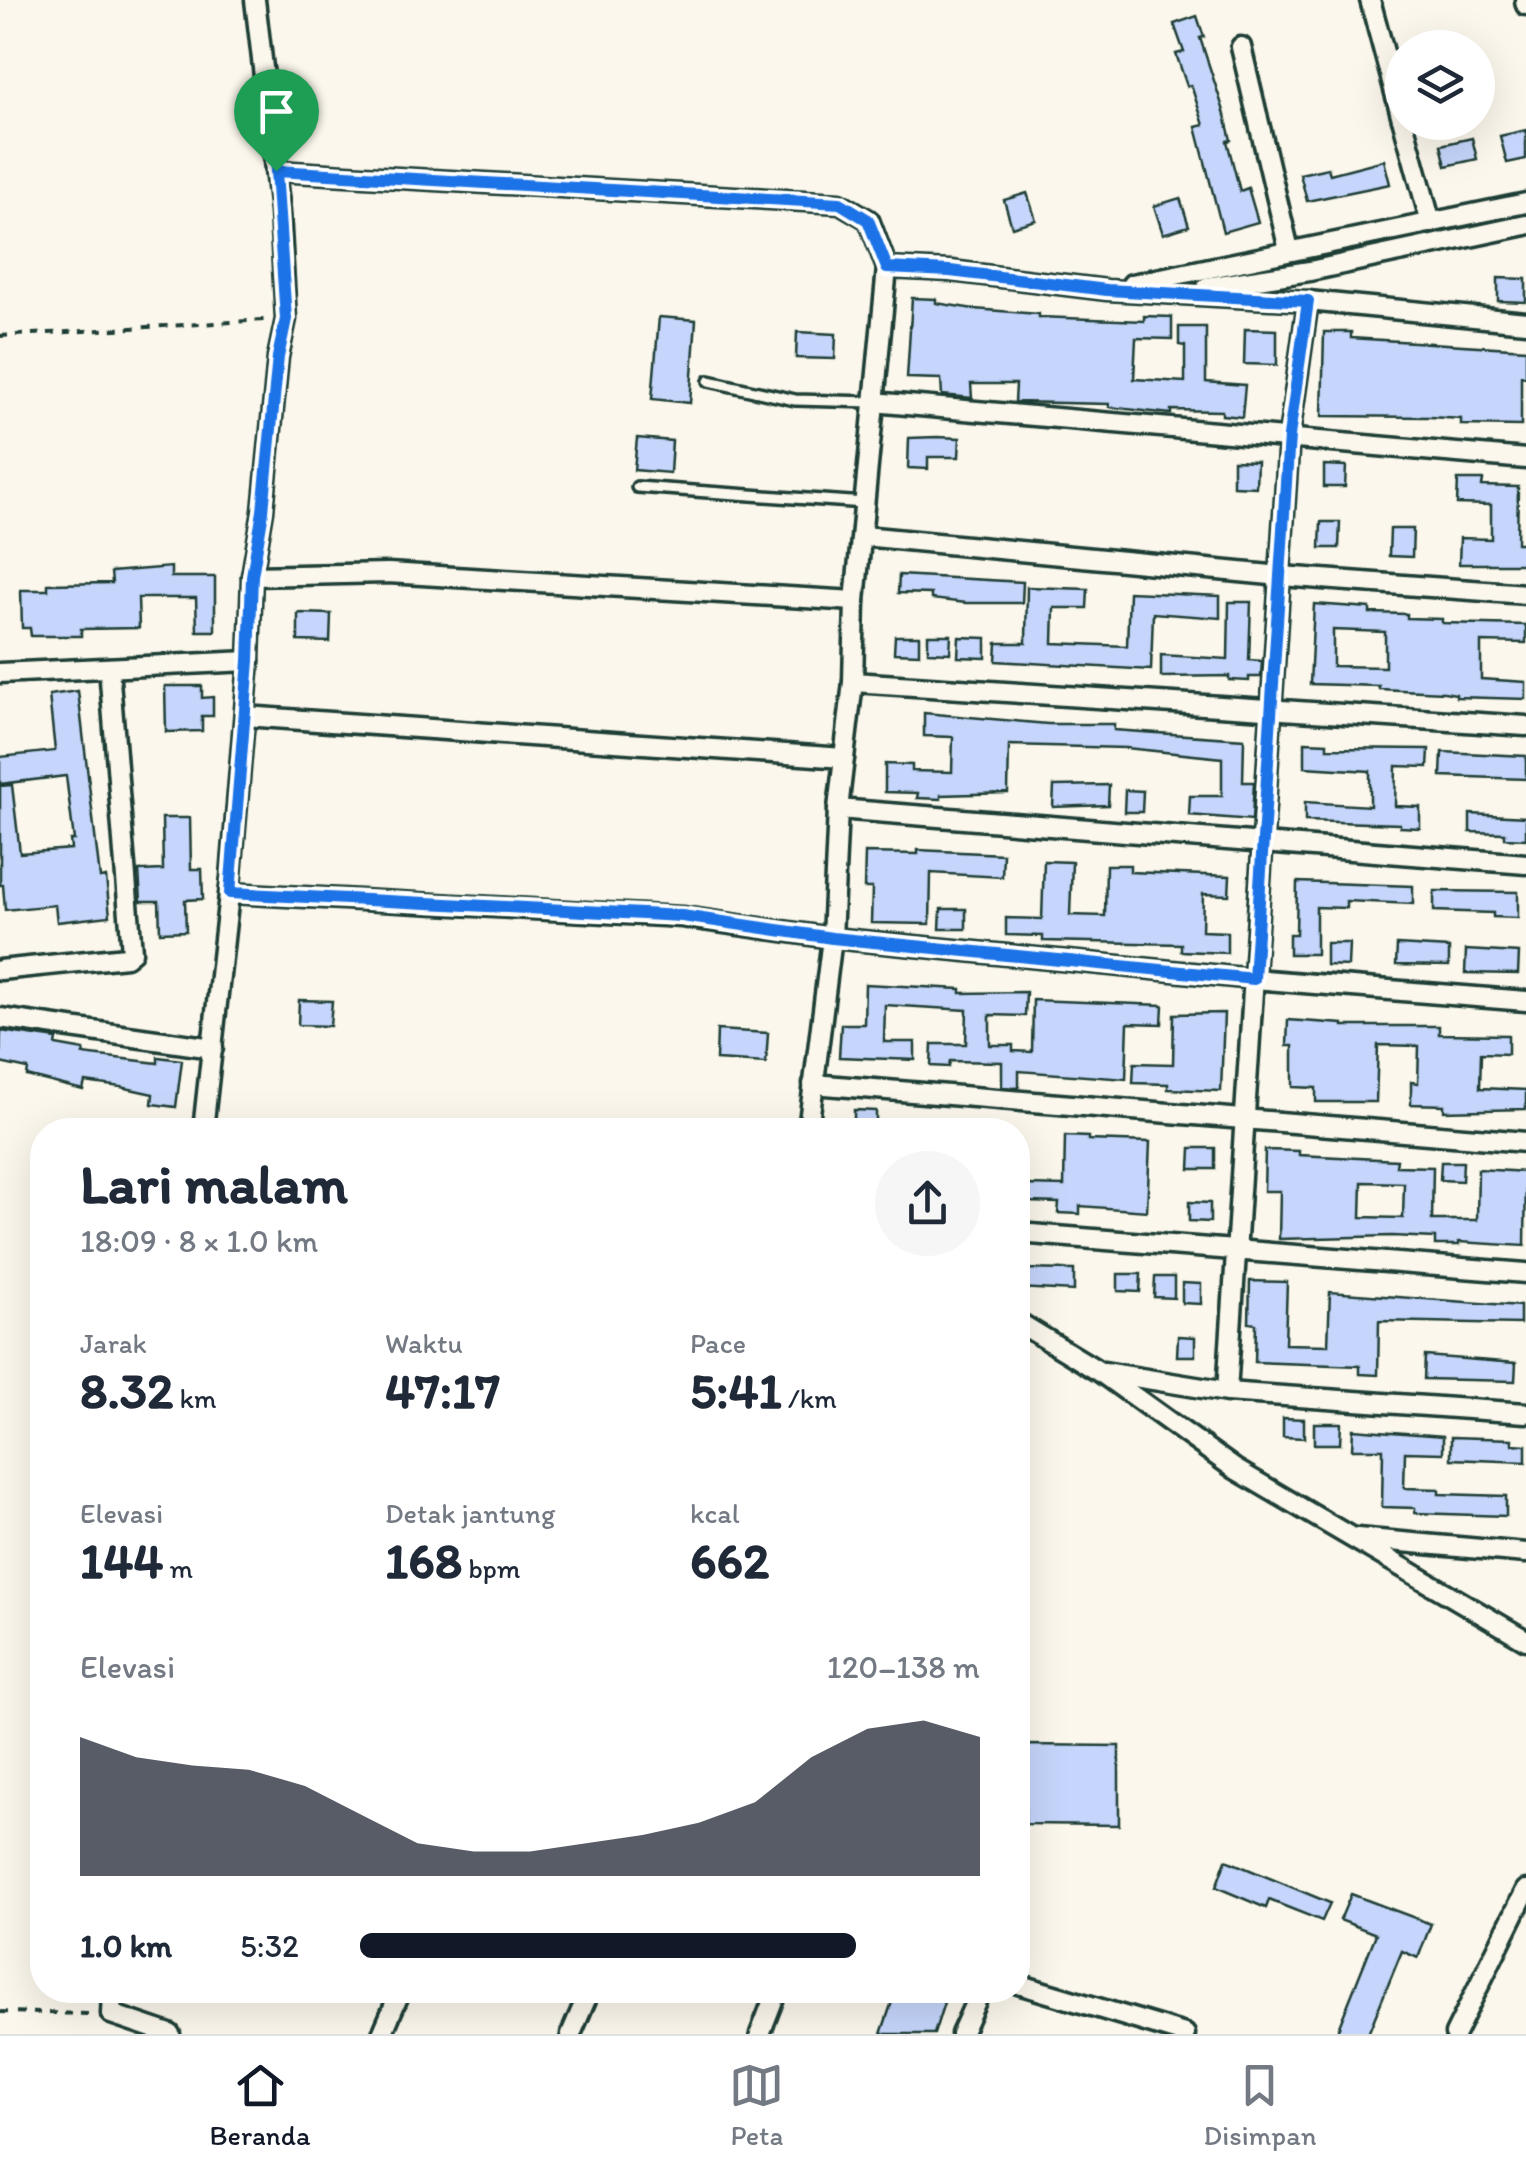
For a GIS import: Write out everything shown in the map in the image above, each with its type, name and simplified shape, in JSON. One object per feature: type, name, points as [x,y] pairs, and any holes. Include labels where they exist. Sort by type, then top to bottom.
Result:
[{"type":"street","points":[[204,1118],[230,893],[252,576],[286,319],[276,171],[255,0]]},
{"type":"street","points":[[1370,0],[1385,55]]},
{"type":"street","points":[[1241,47],[1289,250]]},
{"type":"street","points":[[1408,140],[1431,222]]},
{"type":"street","points":[[276,171],[840,203],[868,220],[887,268],[855,601],[853,682],[838,809],[832,938],[809,1118]]},
{"type":"street","points":[[1107,290],[1526,203]]},
{"type":"street","points":[[1170,292],[1310,271],[1526,226]]},
{"type":"street","points":[[887,268],[950,271],[1107,290],[1308,301],[1526,322]]},
{"type":"street","points":[[1227,1392],[1289,436],[1308,301]]},
{"type":"street","points":[[872,402],[1526,459]]},
{"type":"street","points":[[863,536],[1281,576],[1526,594]]},
{"type":"street","points":[[252,576],[388,573],[855,601]]},
{"type":"street","points":[[0,673],[249,661]]},
{"type":"street","points":[[0,970],[118,958],[132,952],[109,668]]},
{"type":"street","points":[[853,682],[1526,726]]},
{"type":"street","points":[[244,716],[844,758]]},
{"type":"street","points":[[838,809],[1526,864]]},
{"type":"street","points":[[230,893],[682,916],[832,938],[1254,979],[1526,1000]]},
{"type":"street","points":[[0,1018],[213,1048]]},
{"type":"street","points":[[812,1084],[1526,1142]]},
{"type":"street","points":[[1030,1234],[1526,1273]]},
{"type":"street","points":[[1030,1329],[1100,1372],[1236,1469],[1526,1640]]},
{"type":"street","points":[[1100,1372],[1227,1392],[1526,1414]]},
{"type":"street","points":[[1353,1538],[1526,1553]]},
{"type":"street","points":[[1455,2034],[1526,1890]]},
{"type":"street","points":[[1030,1988],[1158,2030],[1186,2034]]},
{"type":"street","points":[[111,2003],[111,2014],[170,2034]]},
{"type":"street","points":[[382,2034],[395,2003]]},
{"type":"street","points":[[571,2034],[584,2003]]},
{"type":"street","points":[[760,2034],[772,2003]]},
{"type":"street","points":[[961,2034],[975,2003]]},
{"type":"lane","points":[[709,381],[795,400],[872,402]]},
{"type":"lane","points":[[637,487],[865,502]]},
{"type":"path","points":[[0,336],[286,319]]},
{"type":"path","points":[[0,2012],[111,2014]]},
{"type":"building","points":[[1197,16],[1204,37],[1200,38],[1224,111],[1240,191],[1248,188],[1258,222],[1223,232],[1196,127],[1204,125],[1176,54],[1184,52],[1174,24]]},
{"type":"building","points":[[1526,130],[1526,159],[1507,163],[1500,136]]},
{"type":"building","points":[[1472,140],[1477,159],[1446,166],[1441,145]]},
{"type":"building","points":[[1384,160],[1390,184],[1307,201],[1300,174],[1328,168],[1330,174]]},
{"type":"building","points":[[1027,193],[1036,220],[1012,227],[1004,200]]},
{"type":"building","points":[[1180,198],[1189,226],[1163,234],[1154,206]]},
{"type":"building","points":[[1498,278],[1526,279],[1526,302],[1498,301]]},
{"type":"building","points":[[912,298],[1039,317],[1144,321],[1144,316],[1172,317],[1172,339],[1136,338],[1134,379],[1185,382],[1185,346],[1179,345],[1179,327],[1206,327],[1206,382],[1245,385],[1242,417],[1222,415],[1222,411],[1171,410],[1171,414],[1109,404],[1015,402],[1016,384],[971,384],[972,398],[942,395],[941,379],[907,378]]},
{"type":"building","points":[[659,317],[696,320],[690,403],[652,399]]},
{"type":"building","points":[[1245,329],[1277,330],[1277,365],[1244,364]]},
{"type":"building","points":[[797,332],[836,334],[835,359],[796,358]]},
{"type":"building","points":[[1324,332],[1351,332],[1351,338],[1526,349],[1526,377],[1521,376],[1521,426],[1461,425],[1461,419],[1430,417],[1322,416]]},
{"type":"building","points":[[637,438],[672,441],[670,473],[634,470]]},
{"type":"building","points":[[909,438],[960,438],[959,457],[928,457],[928,469],[908,468]]},
{"type":"building","points":[[1233,460],[1257,461],[1256,487],[1233,486]]},
{"type":"building","points":[[1324,465],[1346,466],[1345,487],[1324,487]]},
{"type":"building","points":[[1458,480],[1483,480],[1482,486],[1518,487],[1517,543],[1526,543],[1526,564],[1459,564],[1460,538],[1491,539],[1491,505],[1457,504]]},
{"type":"building","points":[[1321,522],[1340,522],[1339,548],[1320,548]]},
{"type":"building","points":[[1390,529],[1413,529],[1412,557],[1389,556]]},
{"type":"building","points":[[171,567],[171,577],[215,577],[215,631],[197,631],[196,598],[138,598],[139,628],[81,629],[81,636],[31,636],[30,628],[22,628],[21,590],[48,590],[48,584],[112,583],[111,572]]},
{"type":"building","points":[[899,575],[1023,582],[1022,603],[966,603],[931,599],[931,594],[898,593]]},
{"type":"building","points":[[1027,587],[1088,589],[1087,608],[1054,608],[1053,643],[1127,646],[1129,592],[1220,596],[1220,618],[1153,613],[1151,670],[996,661],[997,643],[1026,643]]},
{"type":"building","points":[[1229,602],[1251,602],[1249,660],[1262,661],[1261,677],[1249,677],[1249,681],[1229,680],[1229,676],[1161,677],[1161,655],[1228,659]]},
{"type":"building","points":[[1314,604],[1370,608],[1370,613],[1407,614],[1407,618],[1442,619],[1442,623],[1526,625],[1526,643],[1481,642],[1481,679],[1526,682],[1526,699],[1310,684]],"holes":[[[1333,630],[1385,632],[1385,667],[1333,666]]]},
{"type":"building","points":[[298,613],[331,614],[330,642],[298,641]]},
{"type":"building","points":[[928,635],[951,635],[950,653],[928,652]]},
{"type":"building","points":[[895,636],[919,636],[919,654],[894,653]]},
{"type":"building","points":[[959,637],[986,638],[986,658],[958,657]]},
{"type":"building","points":[[165,686],[202,686],[202,698],[213,697],[213,716],[202,716],[202,731],[166,732]]},
{"type":"building","points":[[78,691],[100,878],[106,877],[110,916],[57,922],[55,905],[5,910],[0,885],[0,786],[12,785],[20,853],[71,849],[70,840],[74,840],[66,776],[0,784],[0,757],[55,751],[49,695]]},
{"type":"building","points":[[924,713],[1048,724],[1114,724],[1114,730],[1244,739],[1243,782],[1254,782],[1252,820],[1189,815],[1190,796],[1222,796],[1222,758],[1126,748],[1009,745],[1008,793],[941,795],[941,799],[917,798],[918,793],[885,792],[885,764],[912,765],[912,771],[952,772],[953,737],[924,736]]},
{"type":"building","points":[[1305,742],[1327,743],[1327,748],[1429,749],[1428,767],[1396,766],[1395,806],[1420,807],[1420,828],[1305,821],[1305,802],[1370,806],[1370,771],[1305,767]]},
{"type":"building","points":[[1442,752],[1526,756],[1526,779],[1441,776]]},
{"type":"building","points":[[1109,785],[1108,805],[1053,807],[1054,786]]},
{"type":"building","points":[[1125,790],[1143,791],[1142,812],[1124,812]]},
{"type":"building","points":[[1470,814],[1526,817],[1526,839],[1505,838],[1505,833],[1470,832]]},
{"type":"building","points":[[162,818],[190,818],[191,869],[202,869],[203,899],[185,900],[186,931],[160,932],[159,901],[141,901],[139,871],[163,870]]},
{"type":"building","points":[[918,850],[1003,854],[1002,877],[931,873],[930,924],[871,923],[872,888],[864,888],[865,853],[918,854]]},
{"type":"building","points":[[1044,861],[1072,862],[1070,915],[1105,916],[1106,865],[1130,865],[1130,872],[1230,876],[1229,895],[1203,894],[1202,931],[1227,932],[1227,953],[1181,951],[1181,944],[1043,941],[1043,936],[1006,935],[1006,918],[1042,919]]},
{"type":"building","points":[[1297,882],[1413,886],[1413,904],[1346,901],[1346,908],[1316,907],[1316,954],[1289,954],[1289,934],[1296,934]]},
{"type":"building","points":[[1434,891],[1518,892],[1518,918],[1434,911]]},
{"type":"building","points":[[941,909],[966,909],[966,929],[940,929]]},
{"type":"building","points":[[1326,943],[1349,943],[1348,966],[1326,965]]},
{"type":"building","points":[[1397,945],[1449,948],[1449,966],[1396,965]]},
{"type":"building","points":[[1466,950],[1519,953],[1518,974],[1465,973]]},
{"type":"building","points":[[865,984],[961,989],[961,993],[1026,992],[1025,1016],[990,1015],[990,1045],[1013,1045],[1013,1051],[1032,1052],[1033,1000],[1163,1005],[1162,1024],[1128,1023],[1126,1079],[1019,1071],[1019,1088],[1002,1087],[1002,1062],[950,1061],[949,1067],[931,1066],[932,1044],[966,1044],[967,1010],[885,1005],[884,1042],[915,1042],[915,1060],[839,1057],[841,1024],[864,1024]]},
{"type":"building","points":[[299,1000],[332,1001],[330,1026],[298,1025]]},
{"type":"building","points":[[1224,1013],[1221,1091],[1133,1083],[1134,1063],[1173,1064],[1174,1014]]},
{"type":"building","points":[[1288,1020],[1343,1026],[1439,1026],[1439,1034],[1508,1035],[1508,1054],[1481,1053],[1480,1088],[1526,1090],[1526,1109],[1444,1111],[1444,1105],[1411,1104],[1411,1082],[1418,1083],[1419,1046],[1378,1045],[1376,1102],[1316,1102],[1316,1088],[1293,1087],[1293,1046],[1287,1046]]},
{"type":"building","points":[[717,1030],[768,1033],[766,1063],[716,1060]]},
{"type":"building","points":[[1,1031],[57,1039],[56,1045],[84,1050],[83,1054],[158,1063],[158,1057],[182,1060],[176,1107],[152,1104],[153,1094],[121,1087],[85,1082],[83,1090],[27,1076],[28,1069],[0,1063]]},
{"type":"building","points":[[854,1110],[876,1111],[876,1118],[854,1118]]},
{"type":"building","points":[[1065,1136],[1150,1142],[1147,1211],[1080,1206],[1080,1214],[1058,1213],[1059,1203],[1030,1202],[1030,1185],[1064,1186]]},
{"type":"building","points":[[1191,1148],[1215,1148],[1215,1169],[1190,1169]]},
{"type":"building","points":[[1265,1150],[1397,1160],[1396,1166],[1433,1167],[1432,1220],[1477,1220],[1478,1169],[1526,1172],[1525,1246],[1459,1242],[1435,1245],[1435,1238],[1392,1236],[1279,1239],[1280,1191],[1264,1191]],"holes":[[[1362,1182],[1404,1183],[1403,1218],[1361,1217]]]},
{"type":"building","points":[[1441,1162],[1463,1162],[1462,1181],[1440,1180]]},
{"type":"building","points":[[1189,1202],[1210,1203],[1210,1222],[1189,1221]]},
{"type":"building","points":[[1030,1269],[1074,1270],[1074,1291],[1030,1289]]},
{"type":"building","points":[[1118,1274],[1141,1274],[1140,1292],[1118,1291]]},
{"type":"building","points":[[1155,1277],[1174,1277],[1174,1298],[1154,1297]]},
{"type":"building","points":[[1250,1281],[1287,1282],[1285,1344],[1328,1345],[1330,1292],[1520,1306],[1520,1324],[1379,1321],[1378,1375],[1360,1374],[1360,1366],[1255,1362],[1256,1324],[1249,1323]]},
{"type":"building","points":[[1182,1283],[1201,1284],[1201,1304],[1182,1303]]},
{"type":"building","points":[[1178,1336],[1195,1337],[1195,1356],[1177,1356]]},
{"type":"building","points":[[1425,1356],[1516,1363],[1515,1381],[1424,1379]]},
{"type":"building","points":[[1283,1418],[1304,1419],[1304,1438],[1283,1437]]},
{"type":"building","points":[[1314,1423],[1341,1423],[1340,1444],[1314,1444]]},
{"type":"building","points":[[1353,1429],[1443,1436],[1443,1453],[1405,1452],[1404,1488],[1439,1489],[1439,1494],[1506,1496],[1506,1516],[1415,1513],[1415,1508],[1382,1507],[1383,1449],[1352,1449]]},
{"type":"building","points":[[1451,1437],[1512,1439],[1512,1444],[1526,1445],[1526,1462],[1451,1459]]},
{"type":"building","points":[[1030,1745],[1119,1746],[1119,1825],[1030,1824]]},
{"type":"building","points":[[1226,1860],[1330,1903],[1322,1921],[1269,1900],[1266,1908],[1216,1887]]},
{"type":"building","points":[[1351,1894],[1431,1924],[1418,1958],[1402,1951],[1368,2034],[1336,2034],[1376,1934],[1340,1920]]},
{"type":"building","points":[[892,2003],[944,2003],[934,2034],[881,2034]]},
{"type":"route","points":[[276,171],[840,203],[868,220],[887,268],[950,271],[1107,290],[1308,301],[1289,436],[1254,979],[832,938],[682,916],[230,893],[252,576],[286,319],[276,171]]}]
